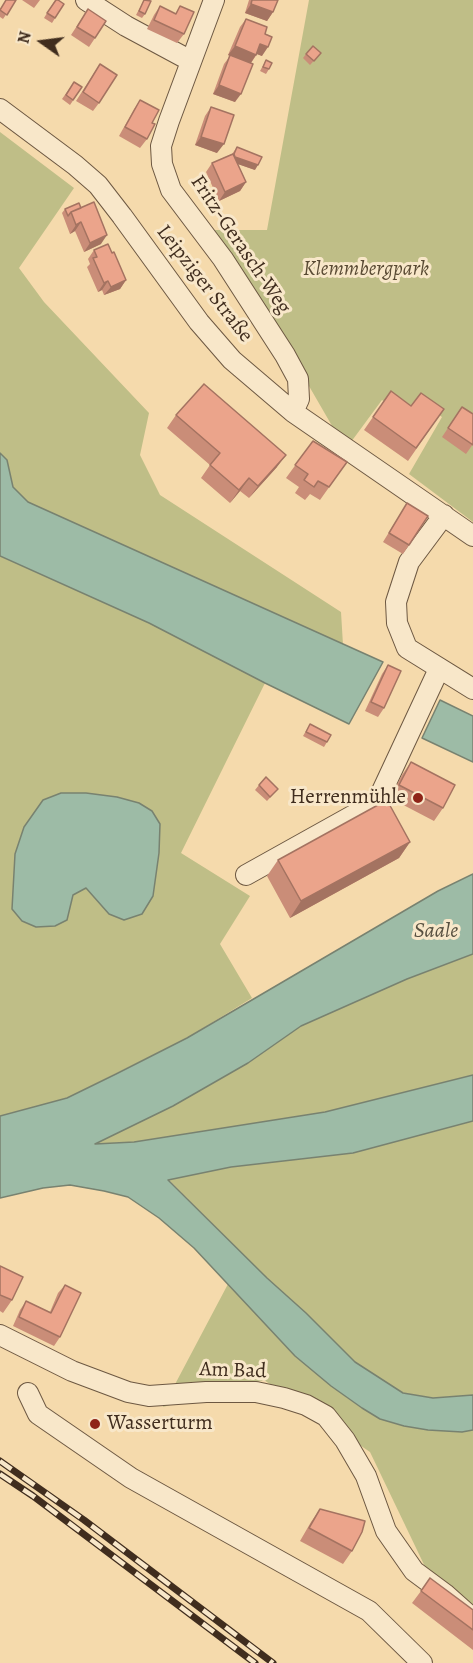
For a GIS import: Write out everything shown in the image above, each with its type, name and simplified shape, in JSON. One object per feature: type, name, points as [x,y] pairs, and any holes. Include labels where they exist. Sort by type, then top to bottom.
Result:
[{"type":"street","points":[[86,0],[126,26],[191,61]]},
{"type":"street","name":"Fritz-Gerasch-Weg","points":[[214,0],[161,146],[162,164],[171,190],[223,259],[298,379],[299,399],[293,412]]},
{"type":"street","name":"Leipziger Straße","points":[[0,109],[98,185],[199,322],[232,360],[293,412],[473,536]]},
{"type":"street","points":[[444,515],[409,562],[396,602],[397,623],[407,648],[473,689]]},
{"type":"street","points":[[246,875],[377,802],[439,669]]},
{"type":"street","name":"Am Bad","points":[[0,1335],[72,1371],[128,1392],[149,1396],[206,1392],[256,1392],[306,1405],[326,1416],[345,1440],[366,1476],[386,1531],[414,1571],[446,1594],[473,1619]]},
{"type":"street","points":[[28,1393],[38,1414],[131,1478],[369,1611],[422,1663]]},
{"type":"green space","name":"Klemmbergpark","points":[[309,0],[473,0],[473,522],[409,474],[442,417],[416,399],[402,415],[382,400],[351,442],[335,431],[261,303],[211,230],[267,230]]},
{"type":"green space","points":[[0,132],[74,188],[19,268],[44,302],[149,413],[140,455],[160,495],[341,612],[343,645],[28,502],[13,487],[7,460],[0,453]]},
{"type":"green space","points":[[0,556],[149,623],[265,683],[181,853],[250,896],[220,944],[252,998],[187,1038],[67,1098],[0,1116]]},
{"type":"green space","points":[[473,954],[473,1075],[325,1112],[134,1142],[93,1144],[173,1106],[248,1063],[301,1026],[407,979]]},
{"type":"green space","points":[[473,1121],[473,1395],[433,1398],[403,1393],[355,1362],[168,1179],[231,1167],[353,1153]]},
{"type":"green space","points":[[228,1284],[295,1356],[350,1400],[380,1419],[462,1432],[473,1430],[473,1606],[429,1575],[370,1452],[264,1380],[163,1407]]},
{"type":"water","points":[[0,453],[7,460],[13,487],[28,502],[383,662],[349,724],[149,623],[0,556]]},
{"type":"water","points":[[440,700],[473,716],[473,762],[422,738]]},
{"type":"water","points":[[61,793],[117,797],[139,803],[152,811],[160,824],[159,853],[153,896],[142,914],[124,920],[109,914],[86,888],[73,895],[67,920],[55,926],[36,927],[22,921],[12,909],[15,854],[24,827],[43,800]]},
{"type":"water","name":"Saale","points":[[473,874],[473,954],[407,979],[301,1026],[248,1063],[173,1106],[95,1144],[134,1142],[325,1112],[473,1075],[473,1121],[353,1153],[231,1167],[168,1180],[355,1362],[403,1393],[433,1398],[473,1395],[473,1430],[462,1432],[404,1426],[380,1419],[362,1408],[295,1356],[194,1248],[159,1218],[128,1197],[70,1185],[43,1188],[0,1198],[0,1116],[67,1098],[187,1038],[438,891]]},
{"type":"building","points":[[6,0],[16,0],[7,15],[0,10]]},
{"type":"building","points":[[56,0],[64,4],[55,18],[47,13]]},
{"type":"building","points":[[144,0],[151,1],[145,14],[139,11]]},
{"type":"building","points":[[252,0],[278,0],[273,12],[251,4]]},
{"type":"building","points":[[160,6],[176,14],[180,6],[194,12],[184,34],[154,20]]},
{"type":"building","points":[[88,9],[106,21],[95,38],[77,27]]},
{"type":"building","points":[[246,19],[267,27],[265,34],[272,37],[268,47],[260,44],[256,55],[235,46]]},
{"type":"building","points":[[313,46],[321,53],[314,61],[306,54]]},
{"type":"building","points":[[230,55],[253,64],[241,94],[219,85]]},
{"type":"building","points":[[266,60],[272,63],[269,69],[263,67]]},
{"type":"building","points":[[100,64],[117,75],[99,103],[83,92]]},
{"type":"building","points":[[74,82],[82,87],[73,100],[66,95]]},
{"type":"building","points":[[140,100],[159,110],[147,139],[125,127]]},
{"type":"building","points":[[211,107],[234,115],[224,144],[201,137]]},
{"type":"building","points":[[237,147],[262,157],[258,165],[235,157]]},
{"type":"building","points":[[233,154],[246,182],[225,192],[212,163]]},
{"type":"building","points":[[94,202],[107,235],[90,243],[81,222],[76,225],[71,212]]},
{"type":"building","points":[[79,203],[81,208],[71,212],[68,216],[65,209]]},
{"type":"building","points":[[108,244],[126,280],[111,287],[108,281],[104,283],[93,258],[97,257],[94,250]]},
{"type":"building","points":[[204,384],[286,455],[258,486],[249,478],[239,490],[210,465],[220,453],[176,415]]},
{"type":"building","points":[[391,391],[411,406],[421,393],[444,409],[416,448],[373,417]]},
{"type":"building","points":[[462,407],[473,414],[473,445],[448,428]]},
{"type":"building","points":[[313,441],[347,462],[329,487],[318,481],[314,487],[304,480],[308,474],[295,465]]},
{"type":"building","points":[[407,503],[428,516],[409,545],[389,533]]},
{"type":"building","points":[[388,665],[401,671],[384,708],[371,702]]},
{"type":"building","points":[[310,724],[331,735],[327,742],[306,732]]},
{"type":"building","points":[[411,762],[455,785],[443,808],[399,785]]},
{"type":"building","points":[[266,777],[278,789],[270,797],[259,785]]},
{"type":"building","points":[[387,800],[410,842],[301,901],[278,860]]},
{"type":"building","points":[[0,1266],[23,1277],[12,1300],[0,1295]]},
{"type":"building","points":[[65,1285],[81,1293],[60,1337],[19,1317],[26,1301],[51,1313]]},
{"type":"building","points":[[320,1509],[365,1521],[352,1551],[309,1528]]},
{"type":"building","points":[[430,1578],[473,1610],[473,1630],[421,1591]]},
{"type":"railway","points":[[0,1461],[84,1520],[273,1663]]},
{"type":"railway","points":[[0,1474],[33,1496],[255,1663]]},
{"type":"place","name":"Herrenmühle","points":[[418,798]]},
{"type":"place","name":"Wasserturm","points":[[95,1424]]}]
